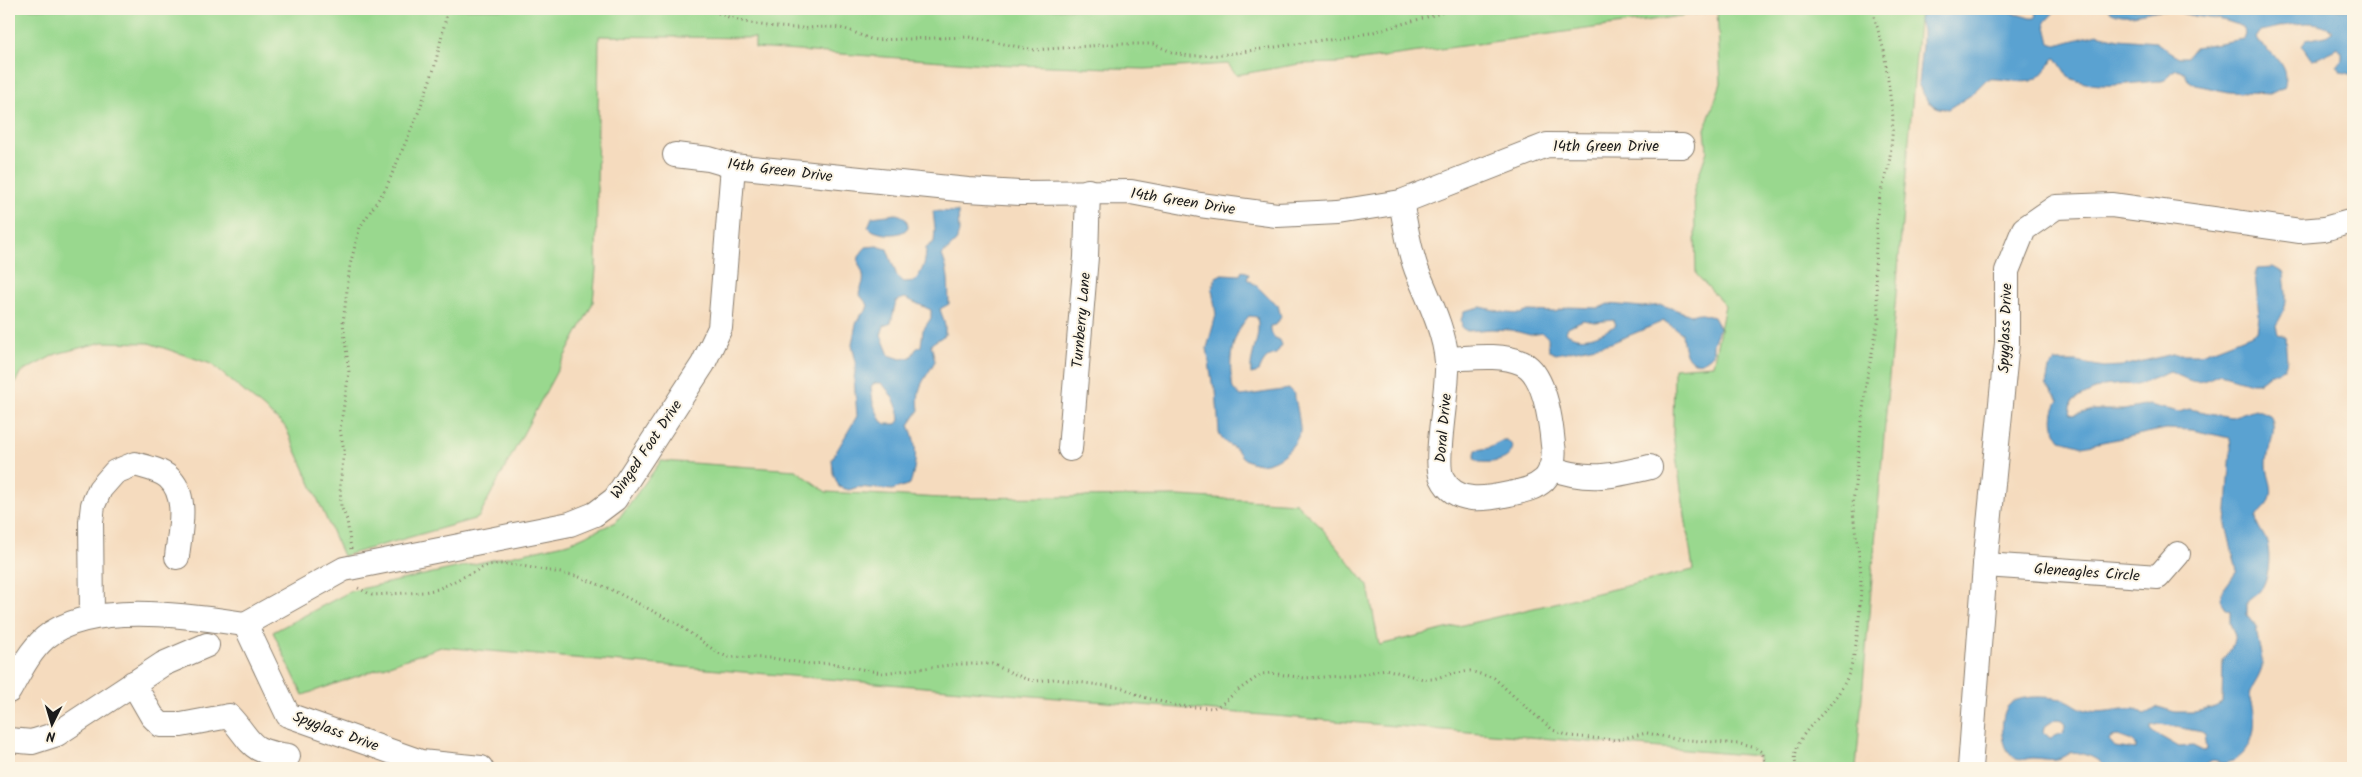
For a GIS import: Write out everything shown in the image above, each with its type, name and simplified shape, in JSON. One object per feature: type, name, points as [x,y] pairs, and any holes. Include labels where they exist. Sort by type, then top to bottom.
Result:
[{"type":"street","name":"14th Green Drive","points":[[675,155],[709,159],[733,166],[968,190],[1020,193],[1131,192],[1200,205],[1277,215],[1338,212],[1401,202],[1547,145],[1682,146]]},
{"type":"street","name":"Winged Foot Drive","points":[[244,624],[344,569],[570,524],[595,514],[615,499],[703,364],[720,328],[733,166]]},
{"type":"street","name":"Turnberry Lane","points":[[1070,449],[1086,257],[1088,191]]},
{"type":"street","name":"Doral Drive","points":[[1401,202],[1413,257],[1430,298],[1447,359],[1448,380],[1440,472],[1454,493],[1485,499],[1537,486],[1546,479],[1551,468]]},
{"type":"street","name":"Spyglass Drive","points":[[1970,768],[1985,565],[2007,344],[2007,271],[2024,229],[2056,206],[2102,205],[2300,231],[2324,229],[2353,221]]},
{"type":"street","points":[[1447,359],[1509,359],[1523,363],[1530,368],[1543,390],[1554,452],[1551,468],[1569,475],[1595,478],[1650,467]]},
{"type":"street","points":[[92,616],[91,522],[93,505],[100,489],[115,472],[135,464],[168,477],[177,490],[182,504],[178,557]]},
{"type":"street","name":"Gleneagles Circle","points":[[1985,565],[2158,577],[2178,554]]},
{"type":"street","points":[[9,691],[30,655],[45,637],[61,626],[92,616],[169,615],[244,624]]},
{"type":"street","name":"Spyglass Drive","points":[[244,624],[288,716],[421,762],[481,768]]},
{"type":"street","points":[[9,740],[32,742],[57,734],[163,664],[207,645]]},
{"type":"street","points":[[133,683],[152,716],[161,725],[181,725],[229,716],[254,746],[266,753],[288,756]]},
{"type":"path","points":[[9,17],[15,9]]},
{"type":"path","points":[[352,556],[340,486],[344,450],[340,430],[348,372],[343,323],[350,265],[360,227],[386,188],[419,111],[434,69],[448,9]]},
{"type":"path","points":[[709,9],[741,22],[801,28],[840,28],[866,39],[876,40],[969,37],[1034,50],[1116,44],[1153,44],[1174,53],[1190,56],[1221,55],[1370,33],[1455,9]]},
{"type":"path","points":[[1796,768],[1795,756],[1799,741],[1832,702],[1844,683],[1854,657],[1861,575],[1853,522],[1853,503],[1866,383],[1879,318],[1875,272],[1877,216],[1880,195],[1889,166],[1893,117],[1884,51],[1872,9]]},
{"type":"path","points":[[358,588],[372,595],[424,592],[438,589],[488,566],[500,564],[517,566],[577,576],[610,588],[676,622],[718,653],[728,657],[772,658],[809,664],[830,663],[882,673],[959,664],[992,664],[1026,679],[1036,681],[1054,679],[1123,688],[1143,697],[1179,706],[1213,708],[1222,704],[1238,690],[1262,674],[1271,673],[1304,678],[1360,674],[1385,669],[1423,679],[1433,679],[1470,671],[1494,678],[1553,730],[1569,736],[1615,740],[1647,733],[1675,738],[1740,744],[1756,748],[1762,752],[1767,768]]},
{"type":"green space","points":[[9,9],[1920,9],[1856,768],[1758,768],[1758,756],[441,647],[303,695],[273,632],[351,591],[569,543],[616,522],[661,461],[796,470],[826,492],[942,498],[1179,496],[1296,503],[1321,527],[1368,586],[1379,645],[1693,570],[1673,435],[1674,368],[1713,365],[1725,305],[1696,274],[1694,189],[1707,151],[1705,129],[1721,83],[1717,11],[1339,63],[1299,64],[1236,75],[1228,64],[1145,69],[986,64],[755,48],[755,38],[599,36],[596,269],[593,302],[588,313],[478,518],[343,556],[285,426],[211,364],[149,343],[103,342],[56,354],[20,373],[9,396]]},
{"type":"water","points":[[1922,9],[2000,9],[2035,18],[2037,15],[2034,9],[2057,9],[2045,22],[2050,43],[2056,45],[2097,34],[2119,39],[2156,42],[2179,57],[2187,57],[2195,47],[2243,39],[2245,33],[2242,27],[2229,22],[2173,11],[2159,10],[2121,15],[2107,9],[2353,9],[2353,75],[2341,72],[2337,65],[2342,59],[2342,53],[2338,48],[2311,59],[2302,46],[2306,40],[2326,36],[2332,32],[2317,24],[2308,23],[2261,31],[2256,38],[2280,62],[2285,73],[2284,87],[2270,94],[2228,92],[2196,85],[2188,80],[2184,72],[2177,69],[2171,72],[2167,79],[2162,81],[2114,85],[2091,84],[2068,77],[2056,58],[2053,59],[2039,77],[2032,81],[1987,79],[1971,95],[1949,109],[1938,108],[1928,102],[1918,84],[1922,46],[1922,31],[1919,21]]},
{"type":"water","points":[[933,211],[958,212],[959,232],[956,242],[942,255],[947,274],[949,304],[940,309],[945,325],[945,335],[931,344],[935,361],[920,389],[919,410],[909,425],[916,454],[910,484],[892,490],[858,487],[849,490],[839,487],[833,473],[832,459],[857,416],[854,379],[856,363],[852,344],[856,324],[860,316],[866,311],[868,305],[859,294],[863,277],[858,262],[859,258],[866,247],[877,246],[887,249],[897,276],[904,282],[915,281],[924,266],[926,248],[934,242]],"holes":[[[905,298],[931,310],[931,318],[923,330],[921,346],[916,349],[911,357],[901,359],[889,355],[881,335],[884,326],[891,323],[896,301]],[[875,383],[881,383],[894,400],[900,420],[897,424],[886,424],[881,421],[873,403],[871,386]]]},
{"type":"water","points":[[896,214],[903,217],[908,224],[908,227],[900,233],[876,232],[868,227],[872,217]]},
{"type":"water","points":[[2273,267],[2284,273],[2286,300],[2276,325],[2278,334],[2285,336],[2287,361],[2284,368],[2277,373],[2271,373],[2258,383],[2251,383],[2220,374],[2195,382],[2170,372],[2137,385],[2103,386],[2072,401],[2070,414],[2075,415],[2093,410],[2124,410],[2149,405],[2179,412],[2189,409],[2231,417],[2255,409],[2270,415],[2273,433],[2267,465],[2271,496],[2269,502],[2256,518],[2267,543],[2269,555],[2268,568],[2265,582],[2259,592],[2247,602],[2247,615],[2257,627],[2262,656],[2260,673],[2249,694],[2255,723],[2251,742],[2246,751],[2230,762],[2213,761],[2202,768],[2106,768],[2099,761],[2091,757],[2072,752],[2062,758],[2053,759],[2033,758],[2019,760],[2014,758],[2006,748],[2004,740],[2004,716],[2010,704],[2028,697],[2066,700],[2083,709],[2092,711],[2135,709],[2145,715],[2158,707],[2175,712],[2194,712],[2213,708],[2222,703],[2223,659],[2232,647],[2235,635],[2230,623],[2230,611],[2225,608],[2220,598],[2223,590],[2237,571],[2226,525],[2230,438],[2192,430],[2166,429],[2083,446],[2061,440],[2055,430],[2053,420],[2059,400],[2046,385],[2049,368],[2055,362],[2076,362],[2104,367],[2122,366],[2173,354],[2201,354],[2250,335],[2257,331],[2259,316],[2255,275],[2257,268]],"holes":[[[2056,719],[2062,720],[2065,725],[2063,733],[2050,738],[2043,732],[2044,727]],[[2160,724],[2202,732],[2205,735],[2207,750],[2203,751],[2193,746],[2179,747],[2151,731],[2151,726]],[[2118,736],[2132,741],[2136,745],[2136,750],[2115,747],[2109,740],[2111,737]]]},
{"type":"water","points":[[1242,271],[1247,272],[1249,275],[1247,279],[1278,305],[1281,317],[1276,325],[1270,326],[1270,332],[1275,338],[1280,340],[1282,345],[1276,354],[1265,360],[1259,372],[1251,374],[1258,325],[1257,317],[1249,316],[1234,341],[1231,360],[1233,389],[1241,396],[1289,389],[1295,397],[1300,426],[1300,432],[1291,447],[1277,459],[1268,463],[1259,464],[1242,457],[1237,450],[1226,443],[1220,436],[1216,390],[1212,383],[1207,348],[1216,315],[1212,289],[1216,277],[1222,274],[1240,275]]},
{"type":"water","points":[[1608,304],[1642,307],[1662,305],[1691,315],[1698,313],[1713,317],[1719,328],[1713,344],[1713,354],[1702,362],[1692,361],[1686,354],[1682,333],[1664,321],[1611,343],[1556,354],[1549,351],[1548,338],[1543,333],[1530,335],[1511,330],[1491,329],[1467,331],[1462,328],[1461,320],[1464,311],[1481,307],[1520,314],[1529,311],[1555,312],[1568,307],[1599,308]],"holes":[[[1583,320],[1595,322],[1614,320],[1616,325],[1604,332],[1585,337],[1572,336],[1566,332],[1568,327]]]},
{"type":"water","points":[[1503,440],[1507,440],[1513,446],[1509,455],[1505,458],[1495,462],[1479,462],[1474,458],[1476,450],[1489,448]]}]
